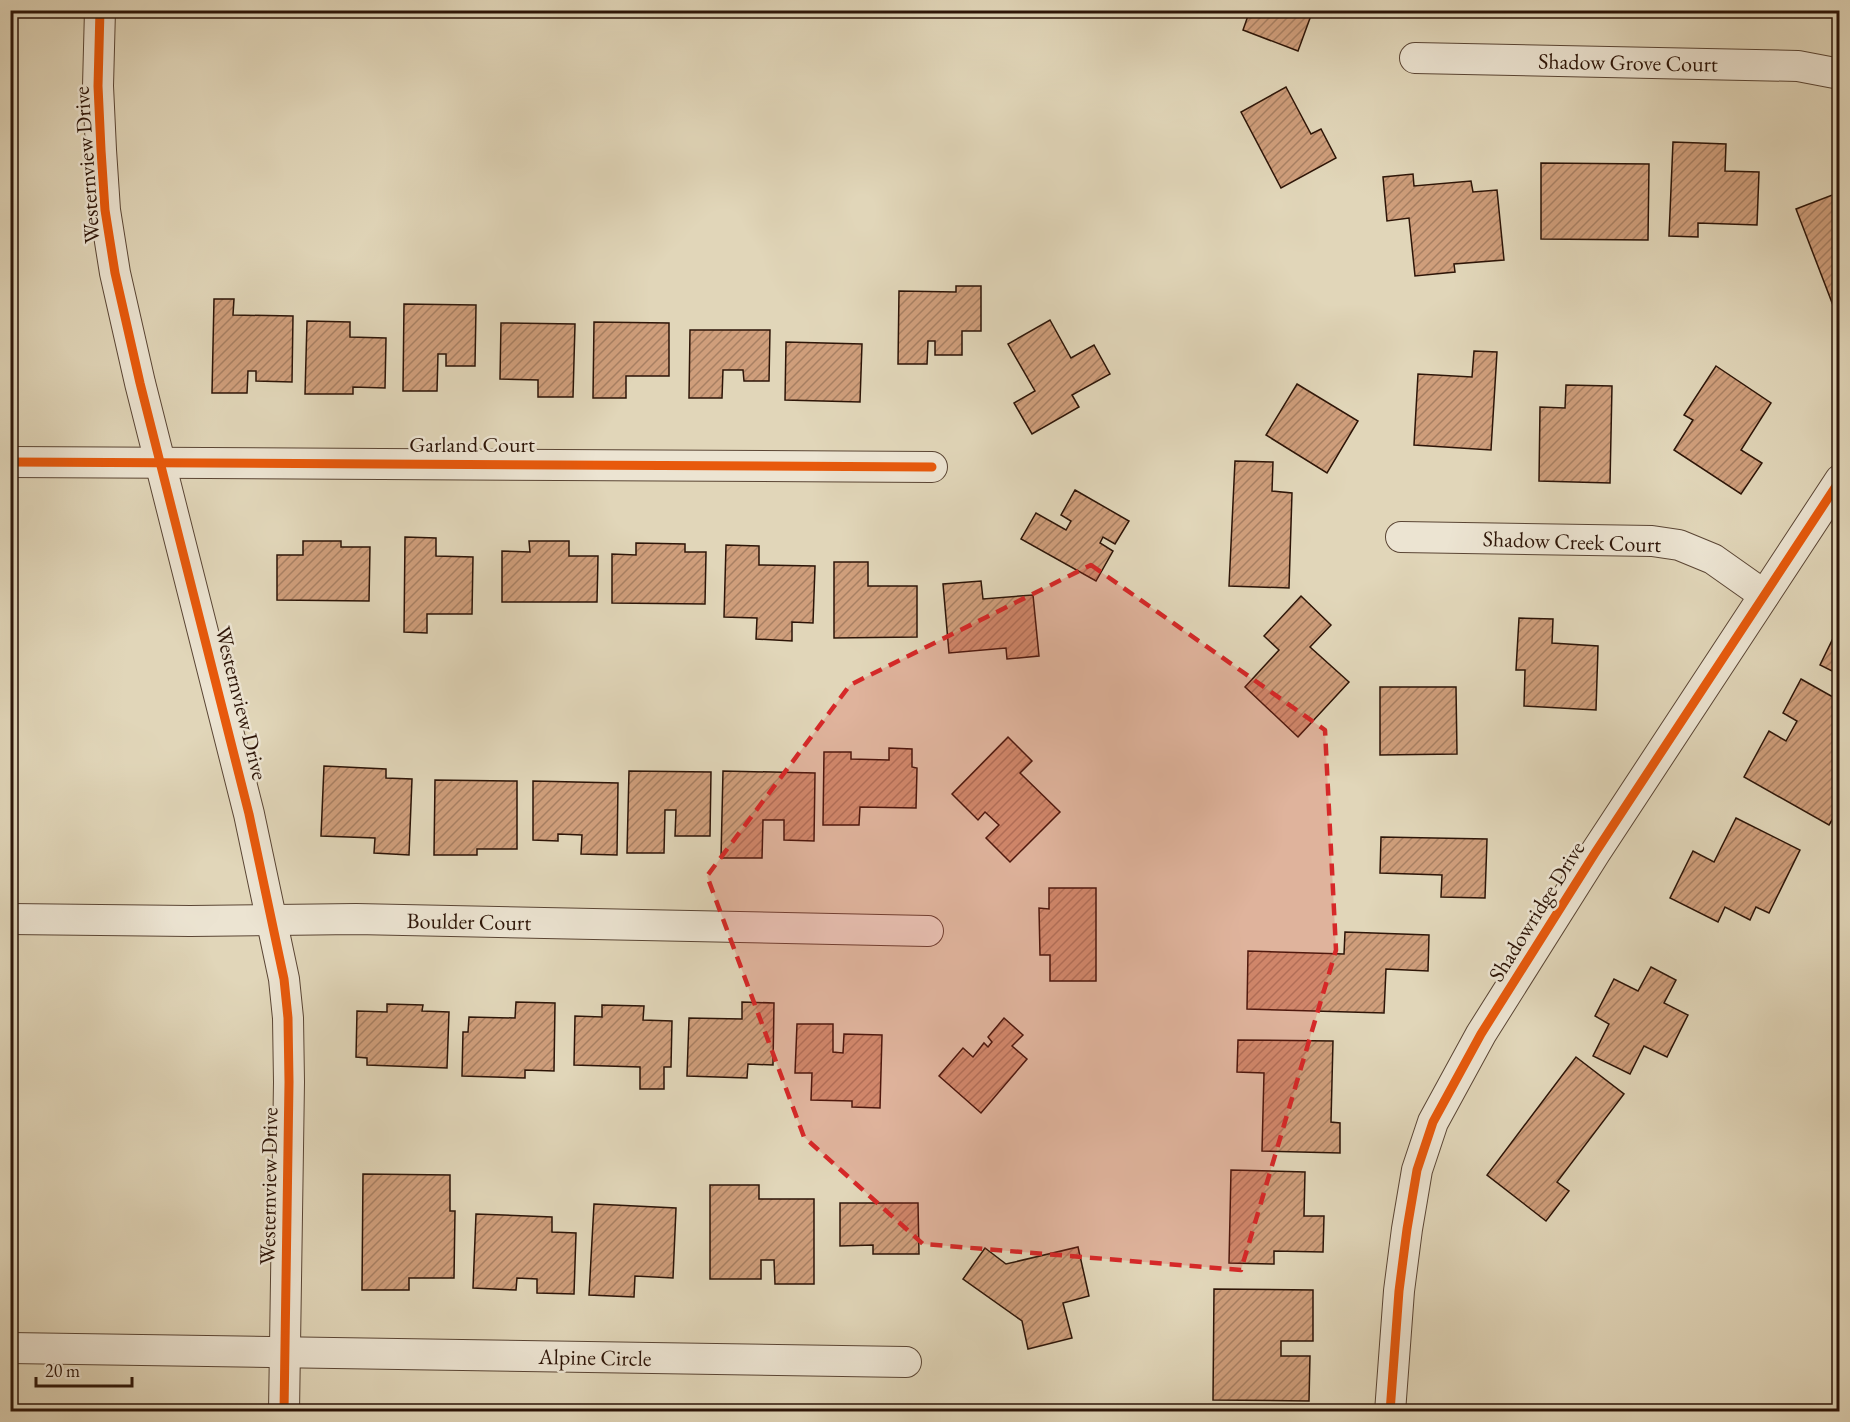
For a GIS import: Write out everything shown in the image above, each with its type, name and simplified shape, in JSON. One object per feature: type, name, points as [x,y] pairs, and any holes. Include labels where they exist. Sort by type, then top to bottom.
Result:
[{"type":"street","name":"Westernview Drive","points":[[100,10],[98,86],[105,210],[118,284],[160,462],[246,803],[284,979],[288,1018],[289,1082],[284,1412]]},
{"type":"street","name":"Shadow Grove Court","points":[[1415,58],[1798,66],[1839,74]]},
{"type":"street","name":"Garland Court","points":[[10,462],[933,467]]},
{"type":"street","name":"Shadowridge Drive","points":[[1390,1412],[1399,1291],[1407,1229],[1417,1170],[1433,1122],[1452,1084],[1595,853],[1839,480]]},
{"type":"street","name":"Shadow Creek Court","points":[[1401,537],[1652,541],[1679,546],[1713,559],[1764,595]]},
{"type":"street","name":"Boulder Court","points":[[10,919],[190,921],[368,919],[928,931]]},
{"type":"street","name":"Alpine Circle","points":[[10,1348],[906,1362]]},
{"type":"highlighted area","points":[[1091,565],[1325,730],[1336,950],[1241,1270],[923,1244],[804,1137],[707,876],[850,685]]},
{"type":"building","points":[[1250,10],[1313,10],[1298,51],[1243,30]]},
{"type":"building","points":[[1286,87],[1311,134],[1321,129],[1336,158],[1281,188],[1241,112]]},
{"type":"building","points":[[1673,142],[1726,144],[1725,171],[1759,172],[1757,225],[1698,223],[1698,237],[1669,236]]},
{"type":"building","points":[[1541,163],[1649,164],[1648,240],[1541,239]]},
{"type":"building","points":[[1413,174],[1414,186],[1471,181],[1473,192],[1497,190],[1504,260],[1454,264],[1455,272],[1415,276],[1409,218],[1387,221],[1383,177]]},
{"type":"building","points":[[1840,192],[1840,312],[1836,313],[1796,209]]},
{"type":"building","points":[[956,286],[981,286],[981,331],[962,331],[962,355],[935,355],[935,341],[928,341],[927,364],[898,364],[899,291],[956,292]]},
{"type":"building","points":[[214,299],[234,299],[233,315],[293,316],[292,382],[256,381],[256,371],[248,371],[247,393],[212,393]]},
{"type":"building","points":[[404,304],[476,305],[475,366],[446,366],[446,354],[438,354],[437,391],[403,391]]},
{"type":"building","points":[[1050,320],[1071,358],[1094,345],[1110,374],[1072,395],[1079,407],[1032,434],[1014,403],[1035,391],[1008,344]]},
{"type":"building","points":[[307,321],[350,322],[350,337],[386,338],[385,388],[353,387],[353,394],[305,394]]},
{"type":"building","points":[[594,322],[669,323],[669,376],[626,376],[626,398],[593,398]]},
{"type":"building","points":[[501,323],[575,324],[573,397],[538,397],[538,380],[500,379]]},
{"type":"building","points":[[690,330],[770,330],[769,381],[744,381],[743,370],[723,370],[722,398],[689,398]]},
{"type":"building","points":[[786,342],[862,344],[860,402],[785,400]]},
{"type":"building","points":[[1474,351],[1497,352],[1491,450],[1414,445],[1418,374],[1472,377]]},
{"type":"building","points":[[1716,366],[1771,403],[1741,450],[1762,463],[1741,494],[1674,450],[1693,420],[1684,415]]},
{"type":"building","points":[[1297,384],[1358,421],[1327,473],[1266,435]]},
{"type":"building","points":[[1566,385],[1612,386],[1610,483],[1539,481],[1540,407],[1565,408]]},
{"type":"building","points":[[1235,461],[1273,462],[1272,491],[1292,493],[1289,588],[1229,586]]},
{"type":"building","points":[[1075,490],[1129,521],[1115,544],[1103,537],[1100,543],[1113,551],[1096,581],[1021,539],[1036,513],[1066,530],[1071,521],[1061,515]]},
{"type":"building","points":[[405,537],[436,538],[436,556],[473,557],[472,614],[427,614],[427,633],[404,632]]},
{"type":"building","points":[[303,541],[341,541],[341,547],[370,547],[369,601],[277,600],[277,555],[303,555]]},
{"type":"building","points":[[529,541],[569,541],[569,556],[598,556],[597,602],[502,602],[502,551],[530,552]]},
{"type":"building","points":[[636,543],[685,544],[685,552],[706,552],[705,604],[612,603],[612,554],[636,555]]},
{"type":"building","points":[[726,545],[759,546],[759,565],[815,566],[813,623],[792,622],[792,641],[756,639],[757,618],[724,617]]},
{"type":"building","points":[[834,562],[868,562],[868,586],[917,586],[917,637],[834,638]]},
{"type":"building","points":[[981,581],[983,599],[1033,595],[1039,656],[1007,659],[1006,648],[949,653],[943,584]]},
{"type":"building","points":[[1301,596],[1331,625],[1310,647],[1349,682],[1298,737],[1245,687],[1279,650],[1264,636]]},
{"type":"building","points":[[1519,618],[1553,619],[1552,643],[1598,646],[1596,710],[1524,706],[1525,670],[1516,670]]},
{"type":"building","points":[[1840,624],[1840,675],[1820,665]]},
{"type":"building","points":[[1801,679],[1840,701],[1840,807],[1829,825],[1744,777],[1769,731],[1786,741],[1797,721],[1783,713]]},
{"type":"building","points":[[1380,687],[1456,687],[1457,754],[1380,755]]},
{"type":"building","points":[[1008,737],[1032,761],[1020,773],[1060,812],[1010,862],[986,838],[999,825],[985,812],[978,820],[952,794]]},
{"type":"building","points":[[889,748],[912,749],[912,767],[917,768],[916,808],[860,807],[859,825],[823,825],[824,752],[851,752],[851,759],[889,760]]},
{"type":"building","points":[[324,766],[386,769],[386,778],[412,779],[409,855],[374,853],[375,838],[321,836]]},
{"type":"building","points":[[629,771],[711,772],[710,836],[675,836],[676,810],[665,810],[664,853],[627,853]]},
{"type":"building","points":[[723,771],[815,773],[814,841],[784,840],[784,820],[763,820],[762,858],[721,858]]},
{"type":"building","points":[[435,780],[517,781],[517,849],[477,849],[477,855],[434,855]]},
{"type":"building","points":[[533,781],[618,783],[617,855],[581,854],[582,835],[558,834],[558,841],[533,840]]},
{"type":"building","points":[[1736,818],[1800,850],[1769,913],[1756,907],[1750,920],[1725,907],[1718,922],[1670,898],[1693,851],[1714,862]]},
{"type":"building","points":[[1381,837],[1487,839],[1485,898],[1441,897],[1442,875],[1380,873]]},
{"type":"building","points":[[1049,888],[1096,888],[1096,981],[1050,981],[1050,955],[1040,955],[1039,908],[1049,909]]},
{"type":"building","points":[[1345,932],[1429,935],[1428,971],[1386,969],[1384,1013],[1247,1009],[1248,951],[1344,954]]},
{"type":"building","points":[[1651,967],[1676,980],[1664,1003],[1688,1015],[1667,1057],[1644,1046],[1630,1074],[1593,1056],[1609,1024],[1595,1016],[1614,979],[1638,991]]},
{"type":"building","points":[[516,1002],[555,1003],[554,1071],[525,1070],[525,1078],[462,1076],[463,1032],[468,1032],[469,1017],[515,1018]]},
{"type":"building","points":[[742,1002],[774,1003],[773,1065],[748,1064],[747,1078],[687,1076],[689,1018],[742,1019]]},
{"type":"building","points":[[387,1004],[423,1005],[422,1011],[449,1012],[447,1068],[367,1065],[367,1058],[356,1057],[357,1011],[387,1012]]},
{"type":"building","points":[[602,1005],[644,1006],[643,1020],[672,1021],[671,1067],[664,1067],[664,1089],[640,1089],[640,1067],[574,1065],[575,1016],[602,1017]]},
{"type":"building","points":[[1004,1018],[1023,1035],[1012,1046],[1027,1059],[981,1113],[939,1076],[963,1048],[973,1057],[984,1043],[988,1047],[992,1042],[988,1037]]},
{"type":"building","points":[[797,1024],[833,1024],[833,1052],[843,1053],[844,1034],[882,1035],[880,1108],[852,1107],[852,1101],[811,1100],[812,1073],[795,1073]]},
{"type":"building","points":[[1238,1040],[1333,1041],[1331,1122],[1340,1123],[1340,1153],[1262,1151],[1264,1073],[1237,1072]]},
{"type":"building","points":[[1576,1057],[1624,1094],[1557,1182],[1569,1191],[1546,1221],[1487,1175]]},
{"type":"building","points":[[1231,1170],[1305,1172],[1304,1216],[1324,1216],[1323,1252],[1274,1251],[1274,1264],[1229,1263]]},
{"type":"building","points":[[363,1174],[450,1175],[450,1211],[455,1211],[454,1278],[409,1278],[409,1290],[362,1290]]},
{"type":"building","points":[[710,1185],[759,1185],[759,1199],[814,1199],[814,1284],[775,1284],[774,1260],[761,1260],[761,1279],[710,1279]]},
{"type":"building","points":[[840,1203],[918,1203],[919,1254],[873,1254],[873,1245],[840,1246]]},
{"type":"building","points":[[594,1204],[676,1208],[673,1278],[635,1276],[634,1297],[589,1295]]},
{"type":"building","points":[[476,1214],[552,1217],[552,1232],[576,1233],[574,1294],[537,1293],[537,1279],[517,1278],[516,1290],[473,1288]]},
{"type":"building","points":[[1078,1247],[1089,1296],[1063,1303],[1072,1338],[1028,1349],[1022,1321],[963,1279],[985,1248],[1006,1264]]},
{"type":"building","points":[[1214,1289],[1313,1290],[1313,1341],[1281,1341],[1281,1356],[1310,1356],[1309,1401],[1213,1400]]},
{"type":"cycle path","points":[[100,10],[98,86],[101,150],[105,210],[115,273],[140,383],[249,814],[284,979],[288,1018],[289,1082],[284,1412]]},
{"type":"cycle path","points":[[10,462],[932,467]]},
{"type":"cycle path","points":[[1390,1412],[1399,1291],[1407,1229],[1417,1170],[1433,1122],[1481,1034],[1595,853],[1840,480]]}]
